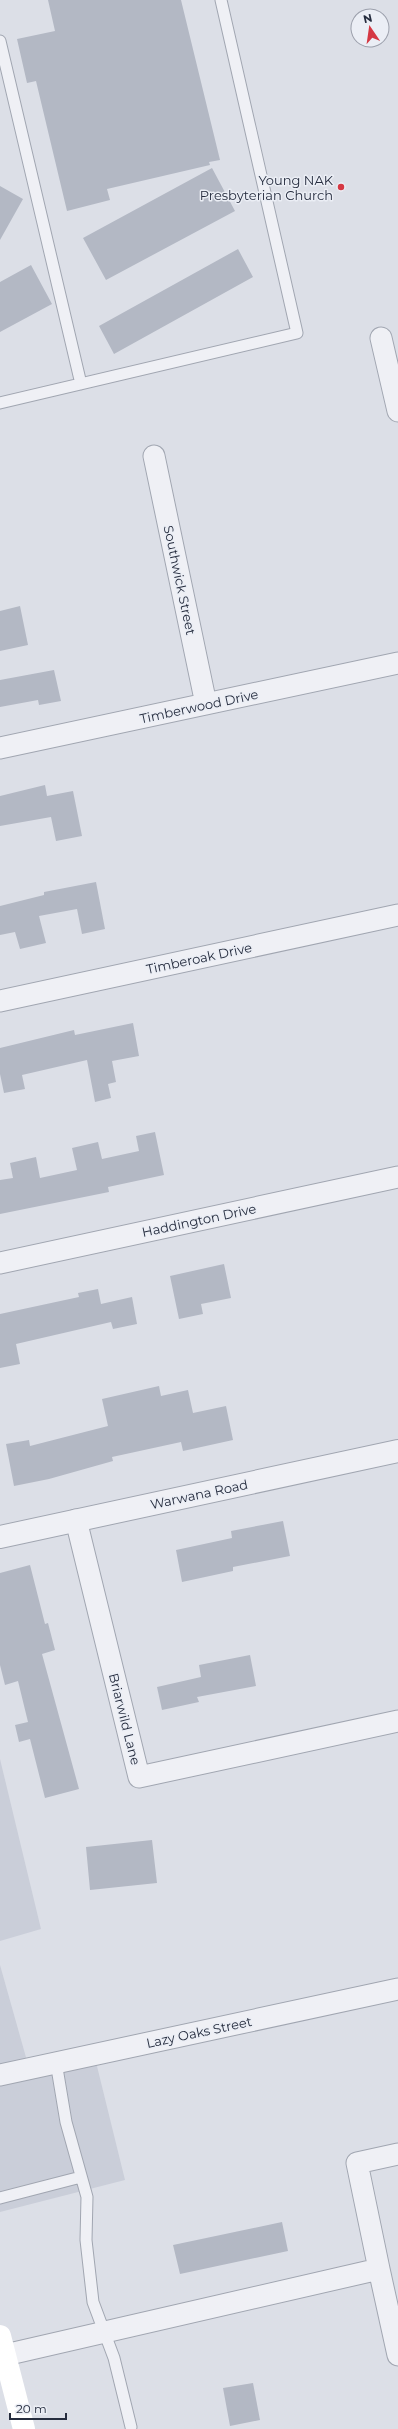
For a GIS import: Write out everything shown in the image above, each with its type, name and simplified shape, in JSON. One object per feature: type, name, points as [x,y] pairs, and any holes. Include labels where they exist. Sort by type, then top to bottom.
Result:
[{"type":"main road","points":[[2,2345],[24,2429]]},
{"type":"street","points":[[380,338],[398,411]]},
{"type":"street","name":"Southwick Street","points":[[154,456],[206,704]]},
{"type":"street","name":"Timberwood Drive","points":[[0,748],[398,664]]},
{"type":"street","name":"Timberoak Drive","points":[[0,1001],[398,915]]},
{"type":"street","name":"Haddington Drive","points":[[0,1263],[398,1177]]},
{"type":"street","name":"Warwana Road","points":[[0,1537],[398,1451]]},
{"type":"street","name":"Briarwild Lane","points":[[76,1520],[139,1777],[398,1721]]},
{"type":"street","name":"Lazy Oaks Street","points":[[0,2075],[398,1989]]},
{"type":"street","points":[[398,2154],[357,2163],[398,2354]]},
{"type":"street","points":[[2,2345],[103,2332],[379,2269]]},
{"type":"lane","points":[[0,403],[297,333],[221,0]]},
{"type":"lane","points":[[0,41],[82,384]]},
{"type":"lane","points":[[56,2062],[66,2122],[87,2197],[86,2240],[93,2302],[114,2358],[131,2427]]},
{"type":"lane","points":[[0,2198],[81,2177]]},
{"type":"shaded area","points":[[0,1759],[41,1929],[0,1941]]},
{"type":"shaded area","points":[[0,1965],[29,2068],[94,2054],[125,2180],[0,2212]]},
{"type":"building","points":[[48,0],[181,0],[220,160],[209,162],[210,165],[107,189],[110,200],[67,211],[36,81],[27,83],[17,39],[55,31]]},
{"type":"building","points":[[212,168],[235,211],[106,280],[83,238]]},
{"type":"building","points":[[0,186],[23,199],[0,240]]},
{"type":"building","points":[[238,249],[253,277],[114,354],[99,326]]},
{"type":"building","points":[[31,265],[52,304],[0,332],[0,282]]},
{"type":"building","points":[[20,606],[28,645],[0,651],[0,611]]},
{"type":"building","points":[[54,670],[61,701],[39,705],[38,700],[0,707],[0,680]]},
{"type":"building","points":[[45,785],[47,796],[73,791],[82,836],[56,841],[51,817],[0,826],[0,796]]},
{"type":"building","points":[[96,882],[105,929],[82,934],[77,909],[39,916],[46,943],[20,949],[15,932],[0,935],[0,906],[44,895],[44,892]]},
{"type":"building","points":[[133,1023],[139,1056],[112,1061],[116,1082],[108,1084],[111,1098],[95,1102],[87,1060],[22,1075],[25,1089],[4,1093],[0,1074],[0,1048],[74,1030],[75,1035]]},
{"type":"building","points":[[155,1132],[164,1175],[108,1187],[109,1192],[0,1214],[0,1180],[13,1178],[10,1163],[36,1157],[40,1178],[77,1170],[72,1148],[98,1142],[102,1159],[139,1151],[136,1136]]},
{"type":"building","points":[[224,1264],[231,1298],[201,1304],[203,1314],[179,1319],[170,1276]]},
{"type":"building","points":[[98,1289],[101,1304],[132,1297],[137,1324],[113,1329],[111,1322],[16,1344],[20,1364],[0,1368],[0,1314],[79,1297],[78,1293]]},
{"type":"building","points":[[159,1386],[161,1396],[188,1390],[193,1413],[226,1406],[233,1440],[183,1451],[181,1442],[112,1457],[113,1461],[49,1479],[14,1486],[6,1444],[29,1440],[30,1446],[108,1426],[102,1399]]},
{"type":"building","points":[[283,1521],[290,1556],[233,1567],[233,1571],[182,1582],[176,1550],[232,1538],[231,1531]]},
{"type":"building","points":[[30,1565],[45,1624],[48,1623],[55,1650],[42,1654],[79,1789],[45,1798],[30,1739],[19,1742],[15,1725],[28,1722],[18,1681],[5,1685],[0,1665],[0,1573]]},
{"type":"building","points":[[250,1655],[256,1686],[197,1697],[199,1702],[162,1710],[157,1687],[201,1677],[199,1665]]},
{"type":"building","points":[[152,1840],[157,1883],[90,1890],[86,1847]]},
{"type":"building","points":[[282,2222],[288,2251],[180,2274],[173,2245]]},
{"type":"building","points":[[253,2383],[260,2420],[230,2426],[223,2388]]},
{"type":"place","name":"Young NAK Presbyterian Church","points":[[341,187]]}]
